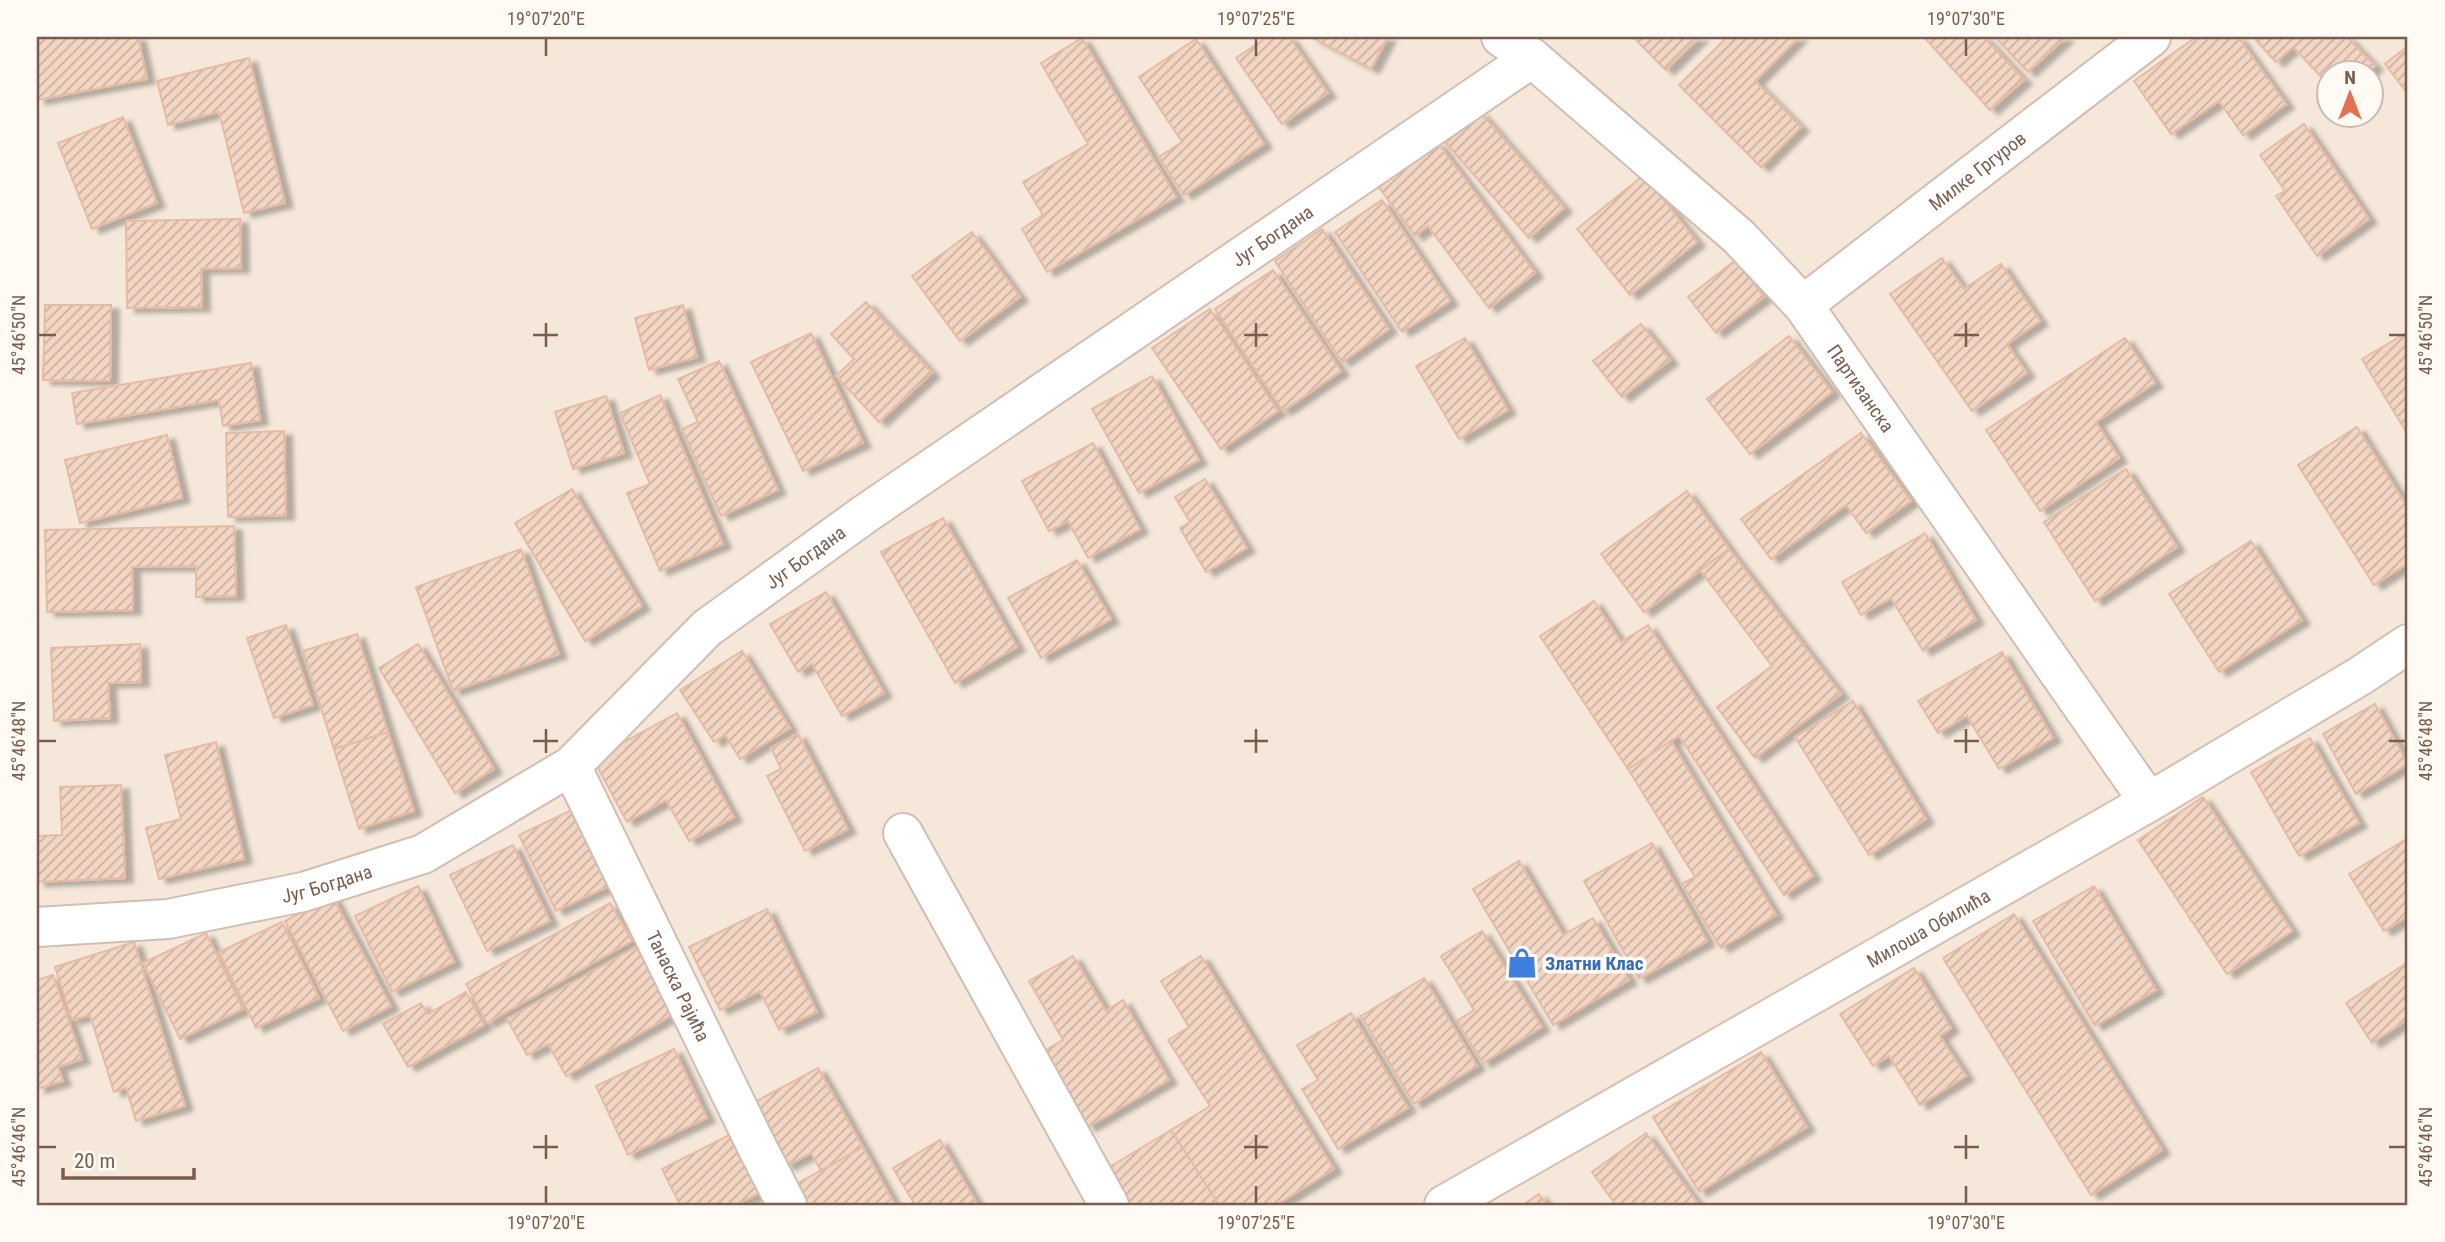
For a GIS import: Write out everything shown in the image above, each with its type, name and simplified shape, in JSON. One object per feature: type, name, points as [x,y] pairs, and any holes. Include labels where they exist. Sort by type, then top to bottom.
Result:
[{"type":"street","name":"Партизанска","points":[[1501,37],[1532,58],[1739,237],[1803,305],[2149,802]]},
{"type":"street","name":"Милке Гргуров","points":[[1803,305],[2151,37]]},
{"type":"street","name":"Југ Богдана","points":[[37,928],[167,919],[303,892],[423,853],[570,766],[707,628],[877,506],[1532,58]]},
{"type":"street","name":"Милоша Обилића","points":[[1444,1205],[2149,802],[2360,676],[2408,644]]},
{"type":"street","name":"Танаска Рајића","points":[[570,766],[788,1205]]},
{"type":"street","points":[[904,833],[1109,1205]]},
{"type":"shaded area","points":[[37,37],[2408,37],[2408,1205],[37,1205]]},
{"type":"building","points":[[37,37],[138,37],[147,79],[37,100]]},
{"type":"building","points":[[1267,37],[1289,37],[1328,93],[1282,124],[1236,58]]},
{"type":"building","points":[[1311,37],[1388,37],[1371,69]]},
{"type":"building","points":[[1633,37],[1700,37],[1666,70]]},
{"type":"building","points":[[1727,37],[1799,37],[1755,81],[1801,127],[1761,167],[1679,85]]},
{"type":"building","points":[[1924,37],[1984,37],[2024,80],[1990,110]]},
{"type":"building","points":[[1995,37],[2066,37],[2028,72]]},
{"type":"building","points":[[2196,37],[2238,37],[2286,104],[2243,135],[2219,101],[2171,134],[2134,81]]},
{"type":"building","points":[[2253,37],[2347,37],[2369,60],[2316,60],[2316,71],[2293,47],[2276,62]]},
{"type":"building","points":[[1082,38],[1176,197],[1047,272],[1022,229],[1043,215],[1023,182],[1088,144],[1041,63]]},
{"type":"building","points":[[1196,39],[1264,144],[1184,195],[1159,157],[1182,142],[1139,77]]},
{"type":"building","points":[[2408,46],[2408,94],[2386,65]]},
{"type":"building","points":[[249,58],[285,203],[244,213],[219,112],[168,125],[157,81]]},
{"type":"building","points":[[1480,112],[1564,208],[1529,238],[1446,143]]},
{"type":"building","points":[[123,117],[157,203],[92,229],[58,143]]},
{"type":"building","points":[[2304,124],[2369,219],[2317,256],[2276,196],[2285,191],[2260,155]]},
{"type":"building","points":[[1437,142],[1535,273],[1489,308],[1428,226],[1415,236],[1378,186]]},
{"type":"building","points":[[1644,175],[1697,242],[1630,295],[1577,229]]},
{"type":"building","points":[[1382,200],[1450,301],[1402,332],[1335,232]]},
{"type":"building","points":[[240,219],[241,268],[201,269],[202,307],[127,308],[126,221]]},
{"type":"building","points":[[1322,229],[1389,329],[1342,362],[1275,261]]},
{"type":"building","points":[[972,232],[1020,297],[960,341],[912,276]]},
{"type":"building","points":[[1942,258],[1964,289],[2001,264],[2040,321],[2007,344],[2027,373],[1972,411],[1890,294]]},
{"type":"building","points":[[1736,260],[1764,297],[1716,333],[1688,297]]},
{"type":"building","points":[[1273,270],[1341,371],[1283,411],[1215,309]]},
{"type":"building","points":[[866,302],[932,373],[879,422],[836,376],[854,359],[831,334]]},
{"type":"building","points":[[45,305],[111,305],[110,381],[43,380]]},
{"type":"building","points":[[683,305],[697,357],[649,370],[635,318]]},
{"type":"building","points":[[1210,309],[1278,411],[1221,449],[1152,348]]},
{"type":"building","points":[[1641,324],[1670,360],[1622,397],[1593,361]]},
{"type":"building","points":[[2408,332],[2408,435],[2362,359]]},
{"type":"building","points":[[811,333],[863,443],[803,471],[751,362]]},
{"type":"building","points":[[1789,336],[1832,392],[1750,454],[1707,399]]},
{"type":"building","points":[[1465,338],[1508,410],[1459,439],[1416,366]]},
{"type":"building","points":[[2125,338],[2155,383],[2096,422],[2119,458],[2040,511],[1986,430]]},
{"type":"building","points":[[719,361],[778,490],[721,516],[682,429],[698,422],[678,379]]},
{"type":"building","points":[[251,363],[260,420],[223,426],[219,400],[77,424],[72,393]]},
{"type":"building","points":[[1152,376],[1199,460],[1139,493],[1092,409]]},
{"type":"building","points":[[660,395],[723,544],[660,571],[627,493],[650,484],[620,413]]},
{"type":"building","points":[[606,396],[624,453],[573,469],[555,412]]},
{"type":"building","points":[[2357,427],[2408,508],[2408,563],[2374,585],[2298,465]]},
{"type":"building","points":[[284,431],[286,515],[228,517],[226,433]]},
{"type":"building","points":[[1861,433],[1911,501],[1866,533],[1846,505],[1771,559],[1741,519]]},
{"type":"building","points":[[167,435],[182,498],[80,523],[65,460]]},
{"type":"building","points":[[1093,443],[1140,529],[1088,558],[1068,521],[1049,531],[1022,481]]},
{"type":"building","points":[[2126,469],[2177,547],[2095,601],[2044,522]]},
{"type":"building","points":[[1205,479],[1247,548],[1206,572],[1180,528],[1190,522],[1175,497]]},
{"type":"building","points":[[572,489],[642,606],[585,641],[515,523]]},
{"type":"building","points":[[1687,491],[1729,549],[1644,612],[1601,554]]},
{"type":"building","points":[[943,518],[1017,647],[955,683],[881,552]]},
{"type":"building","points":[[234,526],[236,596],[196,597],[196,566],[132,567],[133,610],[47,612],[45,530]]},
{"type":"building","points":[[1925,533],[1976,620],[1923,651],[1891,598],[1861,615],[1842,582]]},
{"type":"building","points":[[2251,541],[2302,620],[2219,672],[2169,594]]},
{"type":"building","points":[[521,549],[559,654],[453,691],[416,587]]},
{"type":"building","points":[[1729,549],[1841,694],[1755,758],[1717,707],[1772,666],[1700,570]]},
{"type":"building","points":[[1077,560],[1111,619],[1041,658],[1008,598]]},
{"type":"building","points":[[826,592],[884,693],[842,716],[812,664],[798,672],[770,624]]},
{"type":"building","points":[[1594,601],[1621,642],[1648,625],[1813,876],[1784,895],[1679,736],[1628,769],[1540,636]]},
{"type":"building","points":[[286,625],[313,705],[274,718],[247,638]]},
{"type":"building","points":[[357,634],[388,732],[334,749],[303,651]]},
{"type":"building","points":[[140,644],[141,682],[108,683],[110,718],[54,721],[51,648]]},
{"type":"building","points":[[418,644],[494,769],[455,793],[379,668]]},
{"type":"building","points":[[742,651],[790,728],[740,759],[725,735],[714,742],[680,690]]},
{"type":"building","points":[[2002,652],[2053,738],[1999,769],[1967,716],[1938,733],[1918,701]]},
{"type":"building","points":[[1853,701],[1926,819],[1869,855],[1795,737]]},
{"type":"building","points":[[2375,704],[2408,764],[2356,794],[2323,734]]},
{"type":"building","points":[[677,713],[734,817],[689,841],[666,800],[627,822],[593,759]]},
{"type":"building","points":[[388,732],[414,811],[359,829],[334,749]]},
{"type":"building","points":[[798,734],[848,829],[805,851],[767,776],[781,769],[771,748]]},
{"type":"building","points":[[2310,738],[2359,823],[2299,856],[2251,772]]},
{"type":"building","points":[[1671,741],[1776,915],[1721,948],[1682,884],[1695,877],[1628,769]]},
{"type":"building","points":[[216,742],[244,859],[159,879],[146,828],[181,819],[165,755]]},
{"type":"building","points":[[121,785],[125,878],[37,882],[37,836],[62,835],[60,787]]},
{"type":"building","points":[[2203,797],[2292,931],[2227,974],[2138,840]]},
{"type":"building","points":[[582,805],[619,881],[556,911],[519,835]]},
{"type":"building","points":[[2408,838],[2408,916],[2384,931],[2349,874]]},
{"type":"building","points":[[1652,843],[1707,941],[1639,979],[1584,881]]},
{"type":"building","points":[[513,845],[550,921],[487,951],[450,875]]},
{"type":"building","points":[[1519,861],[1563,935],[1593,918],[1629,980],[1553,1025],[1473,889]]},
{"type":"building","points":[[418,886],[454,962],[392,992],[355,916]]},
{"type":"building","points":[[2094,886],[2156,990],[2095,1026],[2033,921]]},
{"type":"building","points":[[332,896],[391,1006],[343,1031],[285,921]]},
{"type":"building","points":[[610,903],[632,941],[487,1023],[466,984]]},
{"type":"building","points":[[767,909],[817,1012],[779,1030],[760,991],[720,1010],[689,947]]},
{"type":"building","points":[[2014,914],[2162,1150],[2091,1195],[1943,958]]},
{"type":"building","points":[[282,922],[319,998],[256,1028],[219,952]]},
{"type":"building","points":[[1482,931],[1542,1027],[1483,1063],[1457,1021],[1474,1010],[1441,956]]},
{"type":"building","points":[[206,933],[243,1009],[180,1039],[143,963]]},
{"type":"building","points":[[134,942],[185,1106],[136,1121],[126,1088],[114,1092],[90,1015],[72,1020],[55,967]]},
{"type":"building","points":[[636,947],[674,1014],[566,1076],[548,1044],[527,1055],[507,1019]]},
{"type":"building","points":[[1073,956],[1106,1011],[1123,1000],[1169,1080],[1088,1127],[1044,1051],[1063,1040],[1029,981]]},
{"type":"building","points":[[1201,956],[1334,1169],[1276,1205],[1219,1205],[1171,1130],[1210,1106],[1168,1040],[1189,1027],[1161,981]]},
{"type":"building","points":[[2408,962],[2408,1019],[2372,1043],[2346,1003]]},
{"type":"building","points":[[1914,968],[1951,1028],[1940,1036],[1966,1076],[1920,1105],[1889,1056],[1873,1066],[1840,1014]]},
{"type":"building","points":[[53,975],[82,1059],[58,1067],[63,1081],[37,1089],[37,980]]},
{"type":"building","points":[[1424,978],[1477,1066],[1414,1104],[1361,1016]]},
{"type":"building","points":[[466,992],[484,1025],[408,1067],[383,1024],[421,1003],[428,1014]]},
{"type":"building","points":[[1351,1013],[1408,1108],[1338,1149],[1302,1089],[1318,1080],[1297,1045]]},
{"type":"building","points":[[674,1049],[707,1118],[628,1155],[596,1086]]},
{"type":"building","points":[[1761,1052],[1807,1127],[1699,1192],[1653,1117]]},
{"type":"building","points":[[818,1068],[863,1147],[821,1171],[811,1153],[786,1166],[753,1103]]},
{"type":"building","points":[[1171,1130],[1219,1205],[1126,1205],[1106,1169]]},
{"type":"building","points":[[1646,1133],[1699,1205],[1616,1205],[1592,1172]]},
{"type":"building","points":[[731,1134],[761,1192],[736,1205],[680,1205],[662,1169]]},
{"type":"building","points":[[940,1140],[978,1205],[915,1205],[893,1168]]},
{"type":"building","points":[[863,1147],[895,1205],[804,1205],[793,1186]]},
{"type":"building","points":[[1539,1194],[1547,1205],[1523,1205]]},
{"type":"place","name":"Златни Клас","points":[[1522,963]]}]
